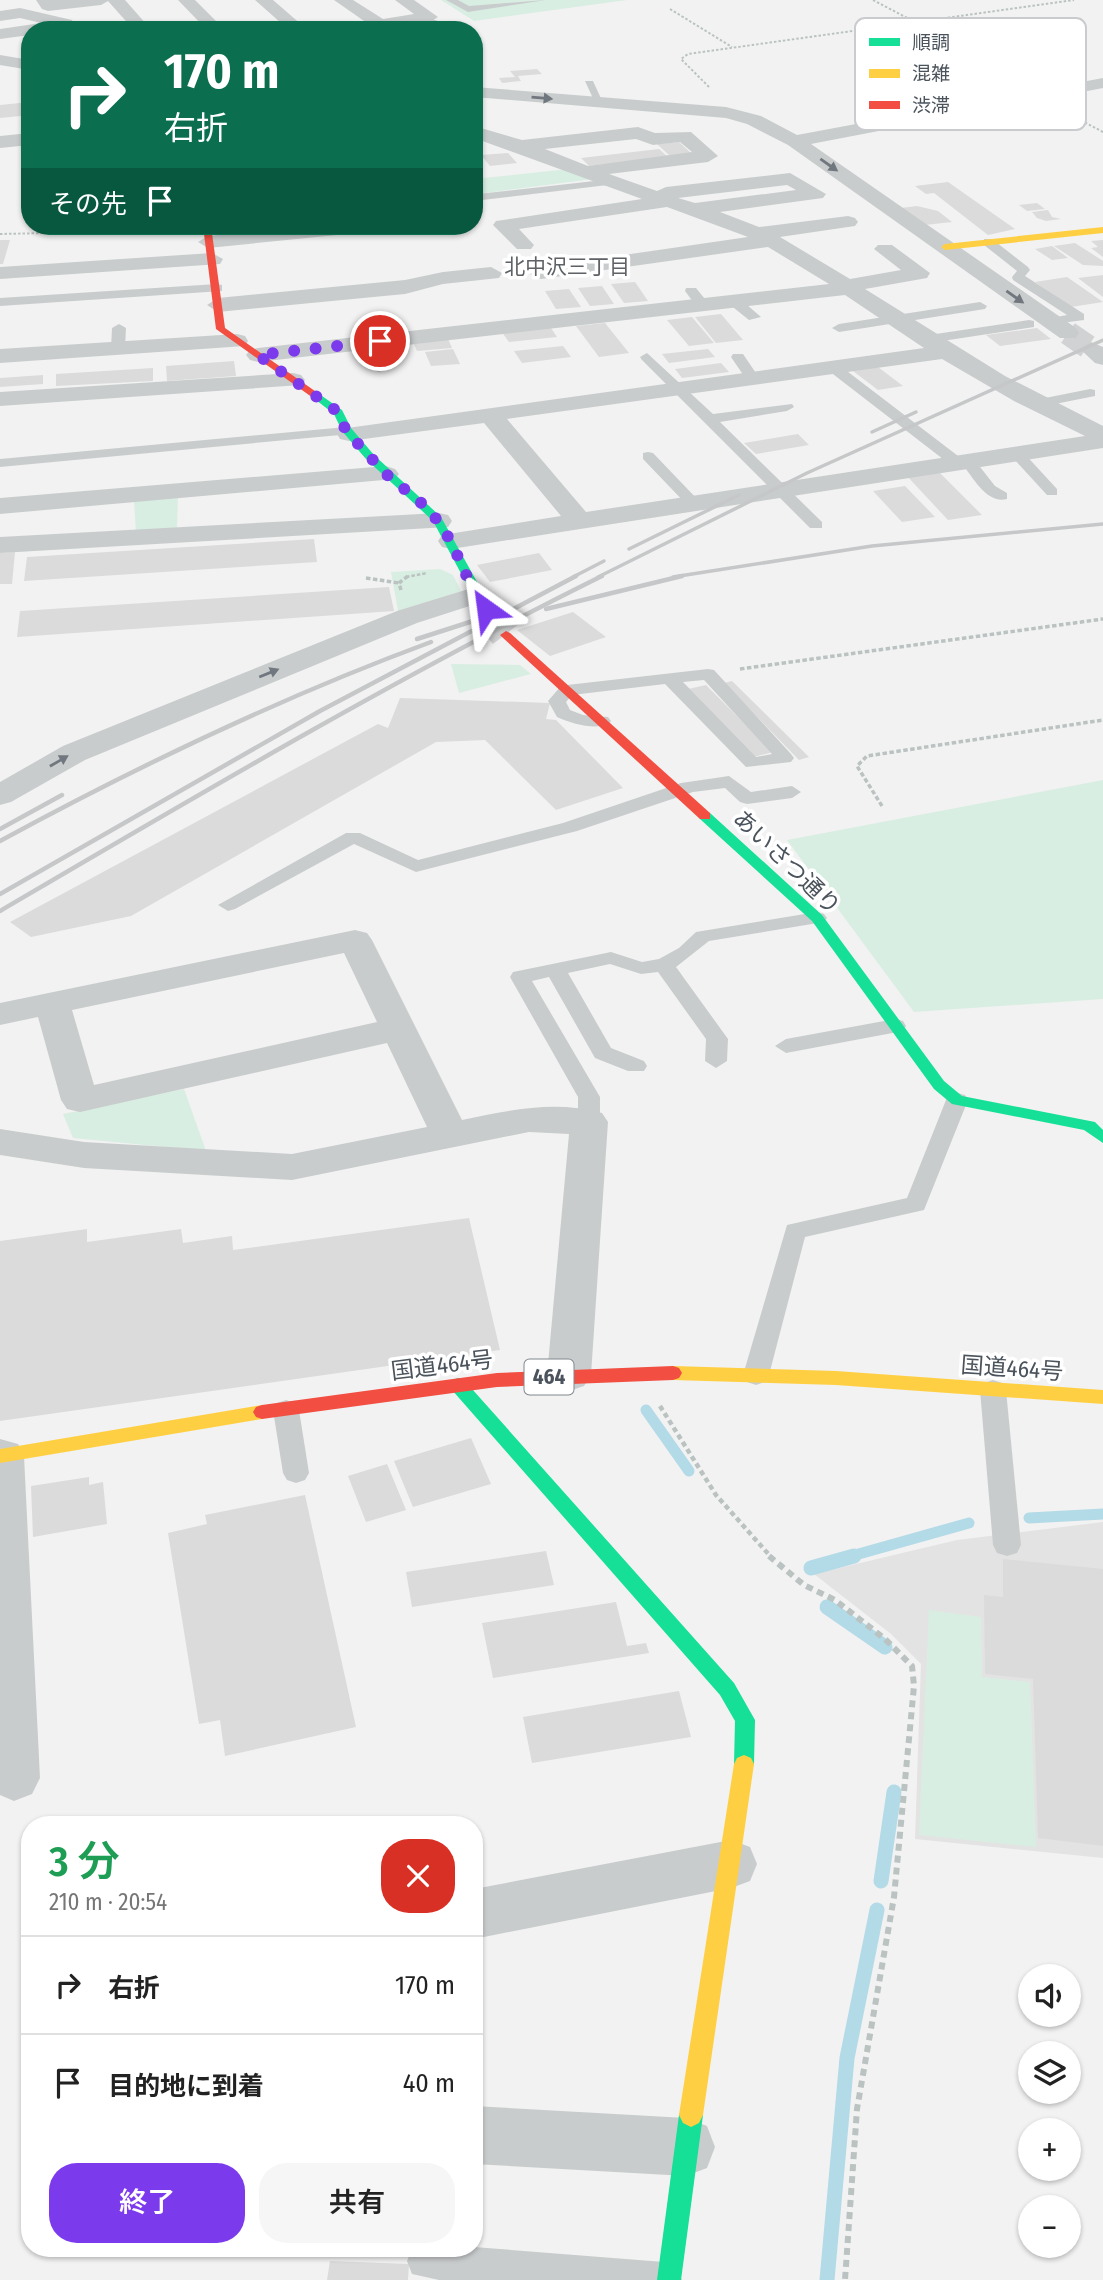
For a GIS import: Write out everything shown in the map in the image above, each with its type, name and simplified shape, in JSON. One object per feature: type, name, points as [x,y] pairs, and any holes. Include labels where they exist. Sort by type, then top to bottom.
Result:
[{"type":"main road","points":[[945,247],[1103,230]]},
{"type":"main road","points":[[209,242],[221,329],[338,412],[347,433],[445,531],[480,602]]},
{"type":"main road","points":[[506,635],[567,690]]},
{"type":"main road","name":"あいさつ通り","points":[[602,721],[817,918],[939,1085],[957,1100]]},
{"type":"main road","points":[[957,1100],[1089,1126],[1103,1138]]},
{"type":"main road","name":"国道464号","points":[[1,1456],[458,1385],[569,1376],[756,1375],[1103,1397]]},
{"type":"main road","points":[[458,1385],[638,1585],[727,1689],[745,1720],[747,1747],[731,1864],[666,2280]]},
{"type":"street","points":[[44,0],[48,6],[101,0]]},
{"type":"street","points":[[116,0],[135,21]]},
{"type":"street","points":[[186,0],[208,21]]},
{"type":"street","points":[[263,0],[289,21]]},
{"type":"street","points":[[342,0],[375,21]]},
{"type":"street","points":[[403,0],[430,17],[412,21]]},
{"type":"street","points":[[0,16],[20,13],[53,21]]},
{"type":"street","points":[[0,34],[21,31]]},
{"type":"street","points":[[0,60],[21,64]]},
{"type":"street","points":[[483,93],[726,113],[754,120],[795,141],[1059,328]]},
{"type":"street","points":[[795,141],[855,130]]},
{"type":"street","points":[[523,145],[638,133],[653,139],[684,136],[708,156],[585,171]]},
{"type":"street","points":[[483,134],[523,145],[612,182],[699,209],[765,237],[1035,404],[1100,434]]},
{"type":"street","points":[[0,142],[21,140]]},
{"type":"street","points":[[524,245],[503,225],[790,178],[816,194],[699,209]]},
{"type":"street","points":[[640,259],[621,241],[715,227],[731,221]]},
{"type":"street","points":[[541,273],[640,259],[848,222]]},
{"type":"street","points":[[0,273],[209,242],[278,235]]},
{"type":"street","points":[[258,355],[696,298],[734,301],[848,287],[919,274],[885,249]]},
{"type":"street","points":[[217,297],[405,287],[443,278],[491,273]]},
{"type":"street","points":[[0,356],[119,338],[237,341]]},
{"type":"street","points":[[347,433],[834,368],[939,345]]},
{"type":"street","points":[[0,399],[293,380]]},
{"type":"street","points":[[489,415],[579,521]]},
{"type":"street","points":[[0,545],[445,531],[579,521],[1017,454],[1100,434]]},
{"type":"street","points":[[0,506],[386,474]]},
{"type":"street","points":[[0,795],[74,753],[407,617],[480,602]]},
{"type":"street","points":[[0,1014],[355,940],[450,1134]]},
{"type":"street","points":[[52,1003],[80,1100],[399,1029]]},
{"type":"street","points":[[0,1142],[84,1155],[292,1167],[529,1119],[589,1122],[569,1376]]},
{"type":"street","points":[[1,1456],[14,1778]]},
{"type":"street","points":[[483,1912],[731,1864]]},
{"type":"street","points":[[483,2136],[686,2147]]},
{"type":"lane","points":[[450,0],[468,9],[541,0]]},
{"type":"lane","points":[[425,18],[434,21]]},
{"type":"lane","points":[[589,83],[600,103]]},
{"type":"lane","points":[[483,197],[612,182]]},
{"type":"lane","points":[[988,242],[1024,270],[1018,277],[1079,317],[1059,328]]},
{"type":"lane","points":[[0,302],[217,297]]},
{"type":"lane","points":[[734,301],[754,317]]},
{"type":"lane","points":[[839,328],[980,306]]},
{"type":"lane","points":[[939,345],[1029,324]]},
{"type":"lane","points":[[365,342],[375,369]]},
{"type":"lane","points":[[738,356],[753,379]]},
{"type":"lane","points":[[646,358],[816,525]]},
{"type":"lane","points":[[834,368],[963,462],[990,489],[1002,496]]},
{"type":"lane","points":[[1035,404],[1090,393]]},
{"type":"lane","points":[[710,419],[787,407]]},
{"type":"lane","points":[[0,463],[347,433]]},
{"type":"lane","points":[[1017,454],[1052,492]]},
{"type":"lane","points":[[648,456],[695,504]]},
{"type":"lane","points":[[602,721],[580,720],[563,713],[557,701],[567,690],[669,678],[708,674],[785,758],[752,763],[669,678]]},
{"type":"lane","points":[[228,905],[353,837],[416,866],[570,827],[584,820],[680,792],[688,787],[729,782],[747,798],[792,792]]},
{"type":"lane","points":[[589,1122],[589,1097],[520,977],[611,958],[641,968],[664,965],[686,952],[703,936],[817,918]]},
{"type":"lane","points":[[664,965],[717,1039],[716,1061]]},
{"type":"lane","points":[[555,969],[603,1053]]},
{"type":"lane","points":[[786,1046],[895,1026]]},
{"type":"lane","points":[[568,1061],[603,1053],[636,1066]]},
{"type":"lane","points":[[756,1375],[794,1231],[916,1204],[957,1100]]},
{"type":"lane","points":[[993,1390],[1007,1545]]},
{"type":"lane","points":[[286,1410],[296,1473]]},
{"type":"lane","points":[[425,2262],[666,2280]]},
{"type":"path","points":[[873,0],[907,18]]},
{"type":"path","points":[[943,18],[1074,0]]},
{"type":"path","points":[[670,9],[733,47]]},
{"type":"path","points":[[726,113],[730,108],[681,60],[688,54],[855,30]]},
{"type":"path","points":[[0,234],[21,234]]},
{"type":"path","points":[[366,578],[399,583]]},
{"type":"path","points":[[708,674],[1103,619]]},
{"type":"path","points":[[882,806],[857,766],[867,756],[1103,720]]},
{"type":"path","points":[[645,1374],[653,1395],[696,1466],[736,1521],[765,1552],[804,1585],[835,1600],[885,1639],[912,1666],[914,1686],[894,1897],[857,2109],[845,2280]]},
{"type":"shaded area","points":[[1103,1522],[1103,1858],[915,1839],[921,1664],[891,1634],[814,1574],[957,1540]]},
{"type":"green space","points":[[441,0],[627,0],[474,21]]},
{"type":"green space","points":[[568,169],[593,179],[483,193],[483,178]]},
{"type":"green space","points":[[178,496],[177,531],[136,533],[134,501]]},
{"type":"green space","points":[[440,569],[453,575],[461,591],[399,616],[391,572]]},
{"type":"green space","points":[[451,664],[520,665],[531,674],[459,693]]},
{"type":"green space","points":[[1103,780],[1103,999],[914,1012],[787,840]]},
{"type":"green space","points":[[184,1089],[206,1151],[73,1138],[63,1114]]},
{"type":"green space","points":[[929,1610],[981,1617],[982,1677],[1030,1682],[1036,1847],[919,1835]]},
{"type":"building","points":[[537,69],[542,74],[518,76],[521,81],[502,83],[499,78],[515,77],[510,71]]},
{"type":"building","points":[[21,103],[21,116],[0,118],[0,105]]},
{"type":"building","points":[[679,142],[692,154],[670,156],[657,144]]},
{"type":"building","points":[[659,149],[668,157],[589,166],[581,158]]},
{"type":"building","points":[[508,153],[517,163],[490,166],[483,155]]},
{"type":"building","points":[[948,182],[1015,229],[988,235],[934,193],[926,194],[915,186]]},
{"type":"building","points":[[1037,203],[1045,209],[1027,211],[1019,205]]},
{"type":"building","points":[[917,206],[938,211],[952,222],[925,225],[901,208]]},
{"type":"building","points":[[1048,210],[1052,217],[1061,219],[1046,221],[1037,218],[1032,212]]},
{"type":"building","points":[[0,240],[10,240],[3,264],[0,264]]},
{"type":"building","points":[[1103,240],[1103,257],[1091,248],[1098,247],[1091,241]]},
{"type":"building","points":[[1075,243],[1103,261],[1103,266],[1083,265],[1054,246]]},
{"type":"building","points":[[1052,246],[1068,258],[1052,260],[1035,249]]},
{"type":"building","points":[[1103,275],[1103,297],[1078,278]]},
{"type":"building","points":[[1067,277],[1103,302],[1071,307],[1035,282]]},
{"type":"building","points":[[635,282],[648,301],[624,303],[611,284]]},
{"type":"building","points":[[602,286],[614,304],[590,306],[578,288]]},
{"type":"building","points":[[569,289],[581,307],[556,309],[545,291]]},
{"type":"building","points":[[721,314],[743,340],[716,343],[695,317]]},
{"type":"building","points":[[692,317],[714,343],[689,346],[667,320]]},
{"type":"building","points":[[605,323],[629,353],[599,357],[576,326]]},
{"type":"building","points":[[549,325],[557,337],[509,342],[501,331]]},
{"type":"building","points":[[1037,328],[1051,339],[1000,346],[986,335]]},
{"type":"building","points":[[448,339],[452,348],[417,351],[413,342]]},
{"type":"building","points":[[563,346],[571,357],[522,363],[514,351]]},
{"type":"building","points":[[453,349],[460,364],[431,366],[425,352]]},
{"type":"building","points":[[708,349],[715,357],[669,363],[662,354]]},
{"type":"building","points":[[234,361],[236,376],[167,381],[166,366]]},
{"type":"building","points":[[721,363],[729,372],[682,378],[675,369]]},
{"type":"building","points":[[878,367],[903,386],[878,390],[853,371]]},
{"type":"building","points":[[153,368],[153,381],[56,386],[56,374]]},
{"type":"building","points":[[43,375],[43,384],[0,387],[0,378]]},
{"type":"building","points":[[798,434],[809,445],[756,454],[744,443]]},
{"type":"building","points":[[938,471],[982,515],[948,520],[906,475]]},
{"type":"building","points":[[905,486],[935,517],[902,522],[873,491]]},
{"type":"building","points":[[314,539],[317,562],[24,581],[27,557]]},
{"type":"building","points":[[15,552],[12,584],[0,584],[0,553]]},
{"type":"building","points":[[539,553],[552,570],[490,582],[477,565]]},
{"type":"building","points":[[389,587],[394,611],[17,637],[20,611]]},
{"type":"building","points":[[573,612],[606,637],[550,656],[517,630]]},
{"type":"building","points":[[732,681],[809,757],[799,760],[724,683]]},
{"type":"building","points":[[706,685],[773,752],[754,757],[688,689]]},
{"type":"building","points":[[400,698],[550,703],[546,719],[556,720],[623,788],[556,810],[485,740],[436,742],[131,916],[31,937],[10,922],[378,724],[388,728]]},
{"type":"building","points":[[469,1218],[500,1350],[0,1421],[0,1241],[87,1229],[87,1242],[181,1229],[183,1243],[232,1236],[233,1250]]},
{"type":"building","points":[[471,1438],[491,1484],[413,1507],[394,1461]]},
{"type":"building","points":[[387,1464],[406,1510],[366,1522],[348,1476]]},
{"type":"building","points":[[89,1477],[89,1485],[103,1482],[107,1524],[33,1537],[31,1486]]},
{"type":"building","points":[[305,1495],[356,1727],[225,1756],[220,1720],[199,1724],[168,1533],[207,1524],[205,1515]]},
{"type":"building","points":[[546,1551],[554,1585],[412,1607],[406,1572]]},
{"type":"building","points":[[1003,1559],[1103,1569],[1103,1846],[1038,1838],[1033,1679],[985,1674],[984,1595],[1003,1597]]},
{"type":"building","points":[[616,1602],[627,1646],[646,1643],[649,1653],[493,1678],[482,1623]]},
{"type":"building","points":[[679,1691],[691,1737],[532,1763],[523,1717]]},
{"type":"building","points":[[330,2261],[409,2264],[408,2280],[327,2280]]},
{"type":"waterway","points":[[646,1410],[689,1471]]},
{"type":"waterway","points":[[1029,1518],[1103,1514]]},
{"type":"waterway","points":[[848,1557],[969,1523]]},
{"type":"waterway","points":[[811,1568],[854,1556]]},
{"type":"waterway","points":[[827,1607],[885,1647]]},
{"type":"waterway","points":[[881,1881],[894,1792]]},
{"type":"waterway","points":[[827,2280],[847,2058],[877,1910]]},
{"type":"tunnel","points":[[1068,333],[1091,349]]},
{"type":"tunnel","points":[[486,609],[506,635]]},
{"type":"railway","points":[[598,577],[807,473],[1103,340]]},
{"type":"railway","points":[[872,432],[916,412]]},
{"type":"railway","points":[[629,549],[739,495]]},
{"type":"railway","points":[[673,577],[872,546],[1103,524]]},
{"type":"railway","points":[[573,577],[604,561]]},
{"type":"railway","points":[[0,894],[320,711],[576,576]]},
{"type":"railway","points":[[0,911],[373,696],[602,576]]},
{"type":"railway","points":[[546,609],[682,576]]},
{"type":"railway","points":[[417,639],[473,621]]},
{"type":"railway","points":[[0,841],[105,786],[266,709],[431,642]]},
{"type":"railway","points":[[0,829],[62,795]]},
{"type":"traffic: fast","points":[[319,398],[338,412],[346,429],[370,457],[437,519],[486,609]]},
{"type":"traffic: fast","points":[[705,816],[817,918],[939,1085],[957,1100],[1089,1126],[1103,1138]]},
{"type":"traffic: fast","points":[[458,1385],[727,1689],[745,1720],[744,1764]]},
{"type":"traffic: fast","points":[[669,2280],[691,2115]]},
{"type":"traffic: slow","points":[[945,247],[1103,230]]},
{"type":"traffic: slow","points":[[673,1373],[836,1378],[1103,1397]]},
{"type":"traffic: slow","points":[[0,1456],[262,1412]]},
{"type":"traffic: slow","points":[[691,2115],[744,1764]]},
{"type":"traffic: jam","points":[[208,235],[221,329],[319,398]]},
{"type":"traffic: jam","points":[[506,635],[705,816]]},
{"type":"traffic: jam","points":[[262,1412],[497,1380],[673,1373]]},
{"type":"district","name":"北中沢三丁目","points":[[567,267]]},
{"type":"route","points":[[380,341],[258,355],[338,412],[346,431],[386,474],[430,510],[451,541],[475,595],[486,609]]}]
